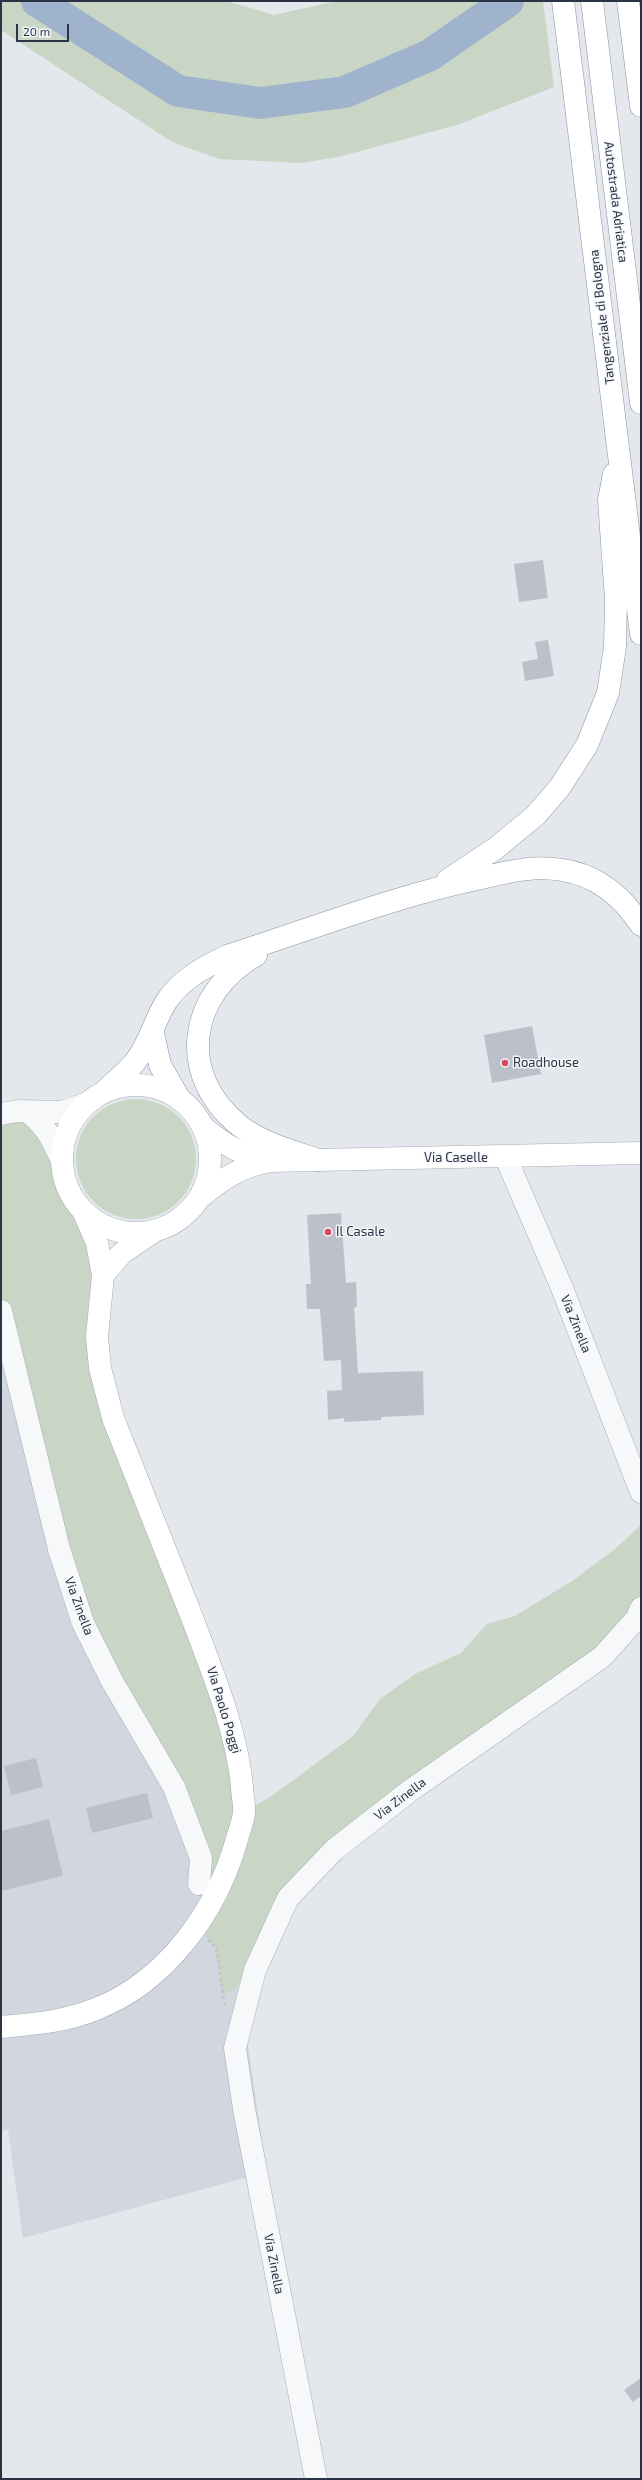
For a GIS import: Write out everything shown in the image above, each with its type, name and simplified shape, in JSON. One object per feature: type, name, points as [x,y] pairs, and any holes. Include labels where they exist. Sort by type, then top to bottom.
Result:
[{"type":"main road","name":"Tangenziale di Bologna","points":[[563,1],[641,634]]},
{"type":"main road","name":"Autostrada Adriatica","points":[[592,1],[641,403]]},
{"type":"main road","points":[[628,1],[641,106]]},
{"type":"main road","points":[[437,887],[496,848],[536,814],[560,787],[588,745],[608,693],[615,647],[616,600],[609,500],[618,451]]},
{"type":"main road","points":[[104,1092],[135,1062],[153,1033],[166,1002],[183,983],[201,969],[227,956],[437,887],[509,872],[544,868],[562,870],[588,878],[610,889],[623,901],[641,924]]},
{"type":"main road","points":[[286,937],[227,974],[214,990],[199,1021],[196,1034],[197,1054],[205,1080],[220,1105],[240,1126],[262,1139],[318,1160]]},
{"type":"main road","points":[[153,1033],[160,1065],[180,1098]]},
{"type":"main road","name":"Via Caselle","points":[[103,1275],[97,1243],[84,1213],[75,1202],[65,1181],[62,1161],[62,1145],[67,1129],[85,1104],[104,1092],[126,1085],[154,1087],[180,1098],[196,1115],[204,1128],[210,1152],[209,1176],[201,1196]]},
{"type":"main road","name":"Via Caselle","points":[[204,1128],[227,1146],[247,1155],[271,1161]]},
{"type":"main road","name":"Via Caselle","points":[[103,1275],[122,1253],[153,1232],[173,1224],[190,1211],[201,1196],[224,1177],[249,1165],[271,1161],[506,1158],[641,1153]]},
{"type":"main road","name":"Via Caselle","points":[[84,1213],[103,1226],[116,1232],[153,1232]]},
{"type":"main road","name":"Via Paolo Poggi","points":[[1,2027],[50,2023],[97,2009],[144,1981],[169,1959],[193,1933],[220,1887],[234,1850],[244,1813],[239,1760],[228,1716],[205,1652],[113,1418],[105,1392],[97,1337],[103,1275]]},
{"type":"street","name":"Via Caselle","points":[[1,1114],[18,1111],[62,1112],[85,1104]]},
{"type":"street","name":"Via Caselle","points":[[28,1112],[38,1120],[46,1130],[62,1161]]},
{"type":"street","name":"Via Zinella","points":[[506,1158],[562,1288],[641,1492]]},
{"type":"street","name":"Via Zinella","points":[[1,1311],[59,1549],[83,1623],[112,1681],[174,1787],[201,1858],[199,1884]]},
{"type":"street","name":"Via Zinella","points":[[316,2479],[244,2109],[235,2048],[255,1970],[288,1898],[334,1850],[411,1790],[602,1657],[636,1618],[641,1608]]},
{"type":"path","points":[[206,1938],[216,1947],[226,2012]]},
{"type":"shaded area","points":[[1,1266],[226,1901],[267,2172],[23,2238],[8,2130],[1,2131]]},
{"type":"green space","points":[[1,1],[226,1],[274,15],[337,1],[543,1],[554,87],[457,125],[342,156],[302,163],[219,159],[172,142],[1,30]]},
{"type":"green space","points":[[136,1099],[148,1100],[159,1104],[169,1109],[178,1117],[186,1126],[191,1136],[195,1147],[195,1171],[191,1182],[186,1192],[178,1201],[169,1209],[159,1214],[148,1218],[136,1219],[124,1218],[113,1214],[103,1209],[94,1201],[86,1192],[81,1182],[77,1171],[76,1159],[77,1147],[81,1136],[86,1126],[94,1117],[103,1109],[113,1104],[124,1100]]},
{"type":"green space","points":[[18,1111],[62,1161],[65,1181],[75,1202],[84,1213],[97,1243],[97,1337],[177,1580],[244,1813],[273,1795],[353,1736],[380,1699],[417,1673],[461,1653],[487,1624],[515,1616],[575,1579],[616,1548],[641,1525],[641,1608],[637,1618],[288,1898],[255,1970],[222,1998],[216,1947],[206,1938],[199,1884],[201,1858],[83,1623],[1,1311],[1,1114]]},
{"type":"building","points":[[543,560],[548,598],[519,602],[514,564]]},
{"type":"building","points":[[548,640],[554,676],[525,681],[522,662],[538,659],[535,642]]},
{"type":"building","points":[[532,1026],[541,1074],[492,1083],[484,1035]]},
{"type":"building","points":[[341,1213],[346,1283],[356,1282],[357,1307],[354,1308],[358,1373],[423,1371],[424,1415],[381,1417],[381,1420],[344,1422],[344,1418],[328,1420],[327,1391],[342,1390],[341,1360],[324,1361],[320,1309],[307,1309],[306,1284],[311,1284],[307,1215]]},
{"type":"building","points":[[36,1758],[43,1787],[11,1795],[4,1766]]},
{"type":"building","points":[[147,1793],[153,1818],[92,1833],[86,1808]]},
{"type":"building","points":[[49,1819],[63,1876],[1,1891],[1,1831]]},
{"type":"building","points":[[641,2378],[641,2396],[633,2402],[624,2390]]},
{"type":"waterway","points":[[37,1],[178,91],[260,103],[345,92],[430,55],[508,1]]},
{"type":"place","name":"Roadhouse","points":[[505,1063]]},
{"type":"place","name":"Il Casale","points":[[328,1232]]}]
